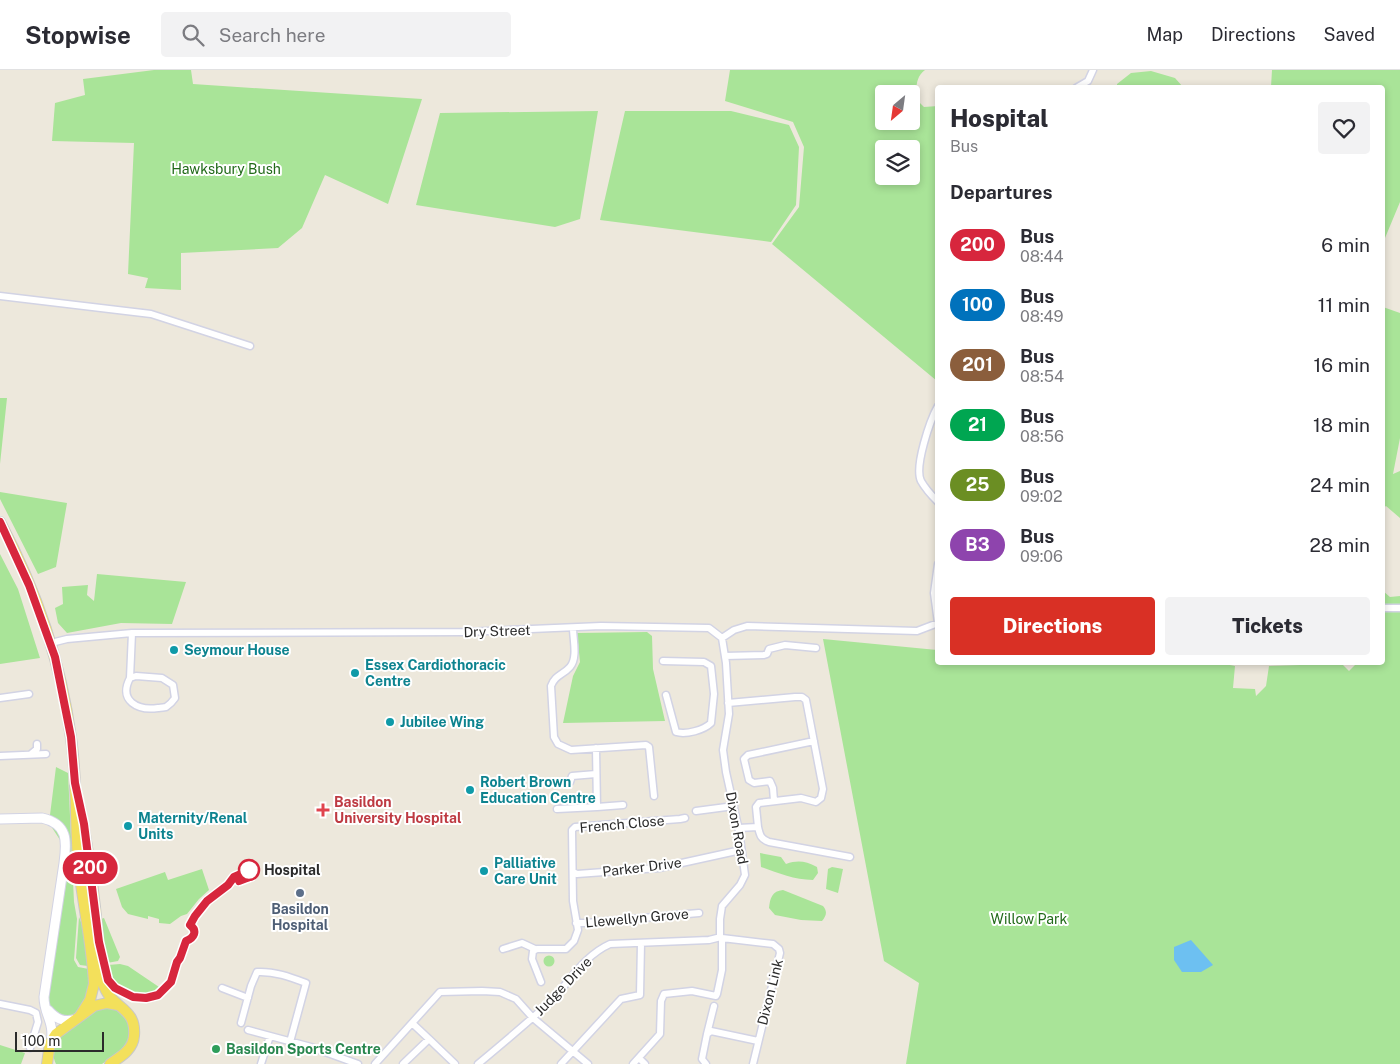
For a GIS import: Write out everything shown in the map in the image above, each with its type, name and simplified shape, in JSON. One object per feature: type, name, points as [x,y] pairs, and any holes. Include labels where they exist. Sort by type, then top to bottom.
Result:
[{"type":"main road","points":[[0,522],[19,560],[51,643],[71,737],[78,861],[94,984],[90,1000],[78,1017]]},
{"type":"main road","points":[[75,783],[88,855],[102,980],[108,996],[130,1016],[133,1022],[133,1043],[127,1052],[110,1064]]},
{"type":"main road","points":[[49,1061],[50,1043],[56,1034],[78,1017],[100,1004],[119,1005]]},
{"type":"street","points":[[1081,85],[1088,81],[1093,70]]},
{"type":"street","points":[[0,296],[151,314],[250,346]]},
{"type":"street","points":[[935,411],[925,441],[920,479],[935,498]]},
{"type":"street","points":[[935,586],[935,601]]},
{"type":"street","points":[[1385,608],[1400,608]]},
{"type":"street","points":[[722,638],[734,630],[747,626],[917,632],[935,624]]},
{"type":"street","name":"Dry Street","points":[[51,643],[67,639],[132,633],[465,632],[601,626],[709,628],[722,638]]},
{"type":"street","points":[[573,628],[574,658],[570,666],[554,680],[552,686],[554,737],[558,744],[571,750],[646,745],[649,747],[654,796]]},
{"type":"street","points":[[130,678],[136,676],[162,678],[173,685],[175,698],[166,707],[149,710],[132,705],[126,696],[126,685],[130,678],[132,633]]},
{"type":"street","name":"Dixon Road","points":[[634,1064],[660,1034],[661,1001],[664,994],[692,991],[716,996],[722,970],[720,919],[722,906],[740,885],[745,875],[723,750],[729,714],[722,638]]},
{"type":"street","points":[[725,656],[764,655],[767,654],[768,648],[784,645],[816,648]]},
{"type":"street","points":[[663,661],[707,663],[712,669],[714,683],[711,723],[704,728],[682,733],[676,732],[666,695]]},
{"type":"street","points":[[714,683],[727,683]]},
{"type":"street","points":[[0,698],[29,694]]},
{"type":"street","points":[[728,703],[795,697],[804,698],[808,702],[823,789],[821,798],[816,802],[801,798],[758,803],[756,805],[760,836],[763,840],[769,842],[850,857]]},
{"type":"street","points":[[774,801],[773,788],[770,781],[754,783],[749,780],[744,759],[748,755],[814,741]]},
{"type":"street","points":[[31,754],[37,749],[37,744]]},
{"type":"street","points":[[596,748],[597,807]]},
{"type":"street","points":[[0,756],[46,754]]},
{"type":"street","points":[[570,782],[572,776],[596,774]]},
{"type":"street","points":[[557,809],[623,805]]},
{"type":"street","points":[[696,811],[734,806]]},
{"type":"street","points":[[0,819],[42,818],[58,825],[64,835],[66,847],[54,940],[44,997],[45,1006],[52,1023],[50,1043]]},
{"type":"street","name":"French Close","points":[[572,872],[571,833],[574,827],[680,820],[685,818]]},
{"type":"street","points":[[738,828],[758,827]]},
{"type":"street","name":"Parker Drive","points":[[572,872],[577,874],[659,868],[741,850]]},
{"type":"street","points":[[503,949],[522,943],[535,949],[566,949],[572,944],[578,930],[573,900],[572,872]]},
{"type":"street","name":"Llewellyn Grove","points":[[576,923],[699,913]]},
{"type":"street","name":"Judge Drive","points":[[478,1064],[550,1002],[588,958],[598,950],[610,944],[722,938]]},
{"type":"street","name":"Dixon Link","points":[[722,938],[773,944],[779,949],[780,953],[753,1064]]},
{"type":"street","points":[[561,1064],[574,1052],[621,998],[640,995],[641,943]]},
{"type":"street","points":[[535,949],[532,959],[541,982]]},
{"type":"street","points":[[241,1023],[257,972],[269,971],[306,983],[290,1042]]},
{"type":"street","points":[[222,988],[248,998]]},
{"type":"street","points":[[375,1064],[440,992],[482,991],[500,992],[516,999],[533,1018],[588,1064]]},
{"type":"street","points":[[0,1004],[36,1013],[38,1022],[30,1048]]},
{"type":"street","points":[[45,1006],[58,1019],[66,1021],[78,1017]]},
{"type":"street","points":[[706,1064],[702,1059],[714,1006]]},
{"type":"street","points":[[412,1023],[456,1064]]},
{"type":"street","points":[[248,1030],[358,1064]]},
{"type":"street","points":[[707,1034],[714,1031],[758,1041]]},
{"type":"street","points":[[261,1064],[270,1036]]},
{"type":"street","points":[[403,1064],[429,1039]]},
{"type":"street","points":[[639,1058],[645,1064]]},
{"type":"green space","name":"Hawksbury Bush","points":[[154,70],[191,70],[193,84],[422,99],[388,204],[325,175],[302,228],[278,248],[181,253],[181,290],[145,288],[148,278],[128,274],[134,143],[52,141],[55,103],[85,95],[83,79]]},
{"type":"green space","points":[[730,70],[925,70],[919,76],[917,85],[875,85],[875,130],[920,130],[920,103],[924,107],[935,106],[935,379],[772,244],[799,207],[804,147],[793,122],[725,101]]},
{"type":"green space","points":[[1272,70],[1400,70],[1400,202],[1385,238],[1385,85],[1271,85]]},
{"type":"green space","points":[[1151,71],[1175,78],[1181,85],[1117,85],[1131,73]]},
{"type":"green space","points":[[598,111],[580,219],[555,227],[416,205],[440,113]]},
{"type":"green space","points":[[625,111],[731,111],[789,125],[799,147],[796,205],[771,242],[600,220]]},
{"type":"green space","points":[[1385,308],[1400,313],[1400,438],[1393,474],[1400,471],[1400,518],[1386,506]]},
{"type":"green space","points":[[0,398],[7,398],[0,464]]},
{"type":"green space","points":[[0,492],[67,503],[56,567],[38,574],[0,499]]},
{"type":"green space","points":[[0,554],[18,589],[40,658],[0,664]]},
{"type":"green space","points":[[97,574],[186,582],[172,624],[121,623],[67,633],[58,623],[55,608],[63,604],[62,587],[88,585],[87,595],[94,601]]},
{"type":"green space","name":"Willow Park","points":[[1385,593],[1390,597],[1400,596],[1400,1064],[906,1064],[919,983],[884,961],[823,639],[935,650],[935,665],[1231,665],[1235,666],[1233,688],[1255,689],[1256,696],[1266,686],[1269,666],[1343,665],[1349,671],[1355,665],[1385,665]]},
{"type":"green space","points":[[647,632],[652,636],[653,669],[665,721],[563,723],[573,676],[580,662],[577,633]]},
{"type":"green space","points":[[56,767],[68,773],[74,902],[77,919],[74,960],[78,967],[89,969],[89,984],[86,998],[74,1014],[67,1017],[51,1011],[47,1002],[70,859],[49,823]]},
{"type":"green space","points":[[760,853],[781,857],[786,864],[794,862],[809,863],[817,867],[818,873],[813,880],[799,879],[780,874],[761,867]]},
{"type":"green space","points":[[832,867],[843,869],[838,893],[826,889],[828,869]]},
{"type":"green space","points":[[202,869],[209,890],[187,914],[170,924],[159,923],[159,919],[148,916],[148,919],[128,914],[122,907],[116,889],[165,872],[168,880]]},
{"type":"green space","points":[[783,890],[823,906],[826,912],[822,921],[801,920],[775,915],[769,908],[771,898],[774,893]]},
{"type":"green space","points":[[79,917],[84,930],[88,966],[80,965],[76,958]]},
{"type":"green space","points":[[104,918],[120,957],[118,961],[107,963],[101,919]]},
{"type":"green space","points":[[547,956],[551,956],[554,961],[553,965],[547,966],[544,963],[544,959]]},
{"type":"green space","points":[[120,964],[128,966],[159,987],[142,995],[126,993],[114,982],[108,965]]},
{"type":"green space","points":[[101,1007],[116,1009],[129,1021],[130,1036],[125,1047],[102,1064],[56,1064],[53,1050],[58,1037],[78,1021]]},
{"type":"green space","points":[[0,1045],[25,1053],[21,1064],[0,1064]]},
{"type":"water","points":[[1191,940],[1213,965],[1201,972],[1182,972],[1174,960],[1174,947]]},
{"type":"bus line","name":"200","points":[[0,522],[19,560],[55,657],[71,737],[75,783],[84,824],[99,942],[106,975],[111,984],[121,992],[140,999],[153,997],[166,989],[174,977],[177,962],[186,941],[193,937],[194,929],[190,925],[195,916],[207,901],[228,885],[234,877],[250,870],[252,876],[239,881]]},
{"type":"place","name":"Seymour House","points":[[174,650]]},
{"type":"place","name":"Essex Cardiothoracic Centre","points":[[355,673]]},
{"type":"place","name":"Jubilee Wing","points":[[390,722]]},
{"type":"place","name":"Robert Brown Education Centre","points":[[470,790]]},
{"type":"place","name":"Basildon University Hospital","points":[[323,810]]},
{"type":"place","name":"Maternity/Renal Units","points":[[128,826]]},
{"type":"place","name":"Hospital","points":[[249,870]]},
{"type":"place","name":"Palliative Care Unit","points":[[484,871]]},
{"type":"place","name":"Basildon Hospital","points":[[300,893]]},
{"type":"place","name":"Basildon Sports Centre","points":[[216,1049]]}]
